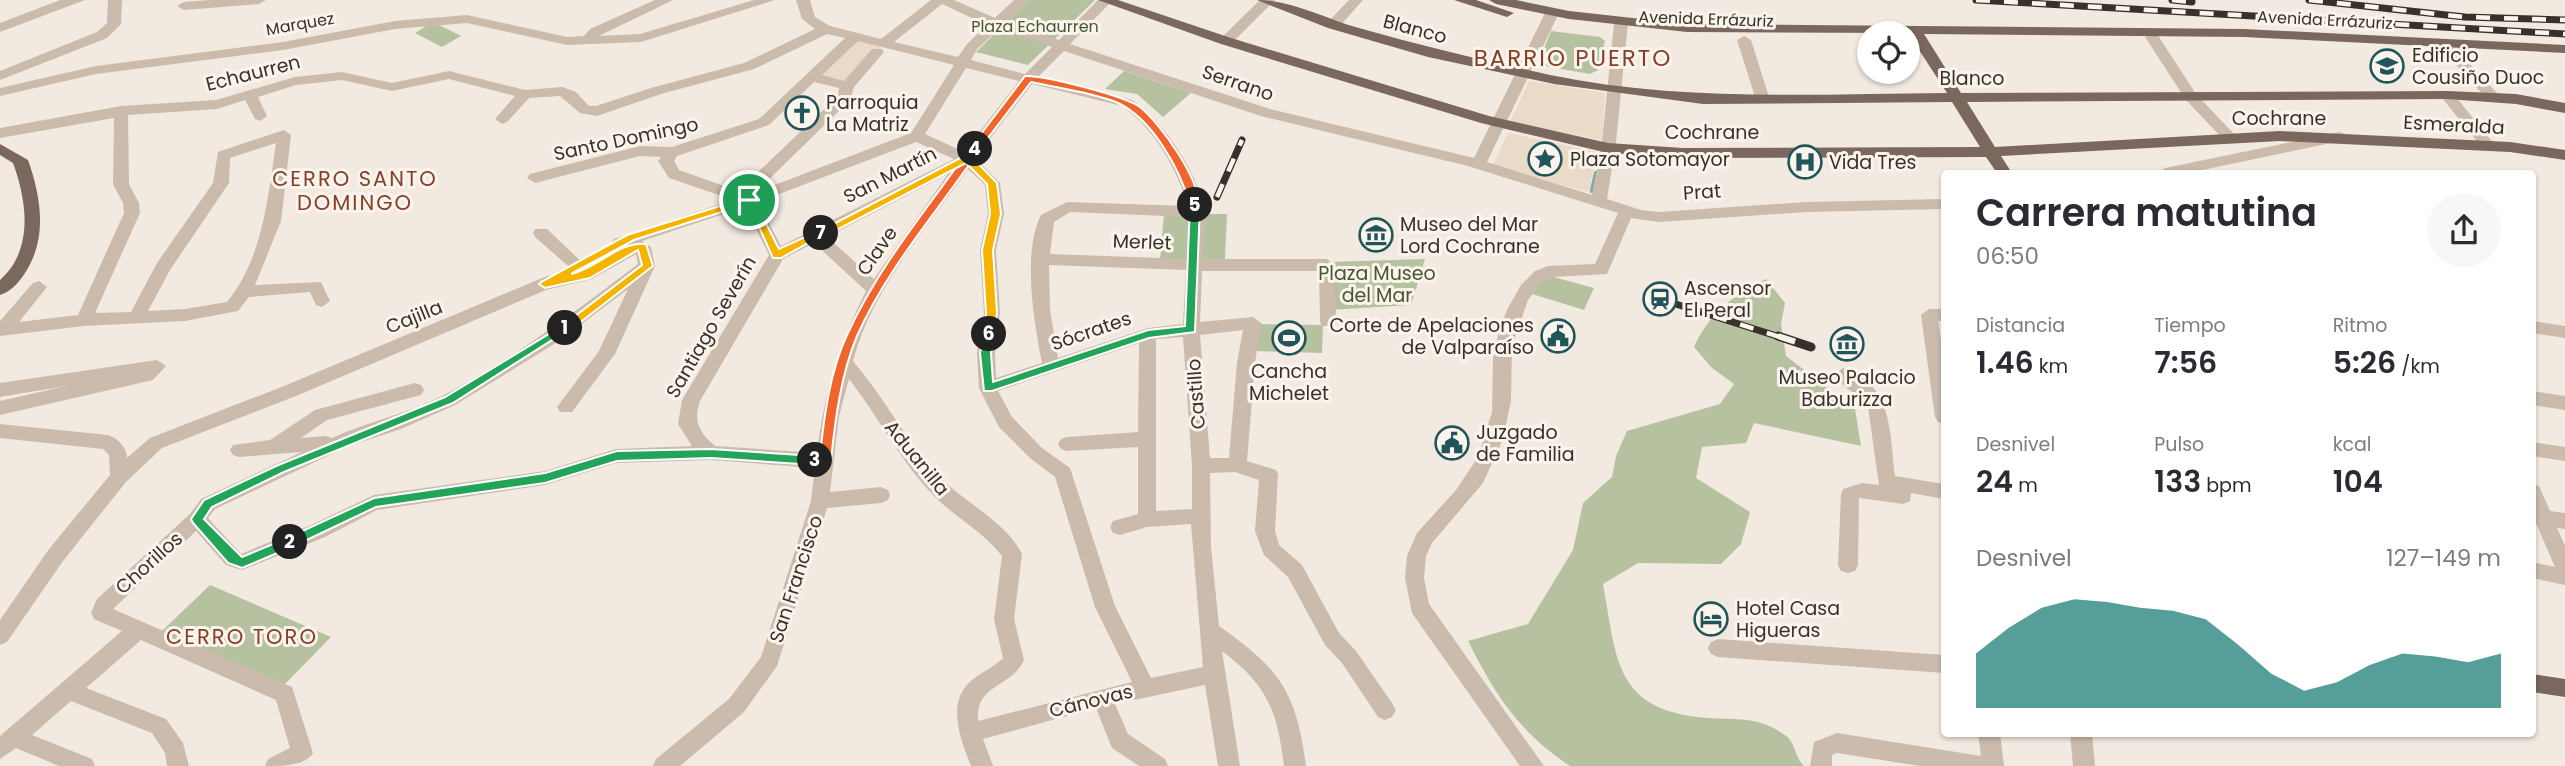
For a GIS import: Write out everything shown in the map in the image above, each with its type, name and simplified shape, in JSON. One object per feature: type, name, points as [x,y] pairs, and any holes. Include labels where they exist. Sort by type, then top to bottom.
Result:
[{"type":"main road","name":"Cochrane","points":[[1106,0],[1226,41],[1499,123],[1608,148],[1683,153],[1988,152],[2229,137],[2341,137]]},
{"type":"main road","name":"Blanco","points":[[1266,0],[1333,25],[1433,54],[1615,90],[1703,99],[2447,95],[2492,96],[2565,108]]},
{"type":"main road","name":"Avenida Errázuriz","points":[[1461,0],[1549,18],[1621,28],[1744,40],[1857,39]]},
{"type":"main road","name":"Avenida Errázuriz","points":[[1496,0],[1549,18]]},
{"type":"main road","name":"Avenida Errázuriz","points":[[1621,28],[1857,34]]},
{"type":"main road","name":"Avenida Errázuriz","points":[[1920,36],[2244,33],[2565,60]]},
{"type":"main road","name":"Avenida Errázuriz","points":[[1920,36],[2152,37],[2454,50],[2565,49]]},
{"type":"main road","points":[[1920,46],[2002,170]]},
{"type":"main road","name":"Esmeralda","points":[[2341,137],[2536,149],[2565,155]]},
{"type":"main road","points":[[0,149],[20,160],[35,210],[30,244],[19,270],[3,287]]},
{"type":"main road","points":[[2536,684],[2565,688]]},
{"type":"street","points":[[0,28],[51,6],[78,0]]},
{"type":"street","points":[[0,76],[102,35],[114,23],[115,0]]},
{"type":"street","points":[[184,6],[259,0]]},
{"type":"street","points":[[587,42],[594,32],[666,0]]},
{"type":"street","name":"Marquez","points":[[0,92],[96,70],[283,46],[395,24],[467,19],[587,42],[641,38],[768,0]]},
{"type":"street","points":[[803,0],[809,19],[825,29]]},
{"type":"street","points":[[672,152],[666,161],[674,174],[745,199],[845,97],[847,86],[881,48],[941,0]]},
{"type":"street","name":"Serrano","points":[[941,0],[996,24],[1271,115],[1474,163]]},
{"type":"street","name":"San Martín","points":[[967,159],[916,136],[961,63],[996,24],[1023,0]]},
{"type":"street","name":"Clave","points":[[825,461],[830,416],[851,338],[875,290],[967,159],[1029,78],[1106,0]]},
{"type":"street","points":[[1226,41],[1266,0]]},
{"type":"street","points":[[1333,25],[1356,0]]},
{"type":"street","points":[[1474,163],[1499,123],[1549,18]]},
{"type":"street","points":[[1599,201],[1608,148],[1621,28]]},
{"type":"street","name":"Castillo","points":[[825,29],[855,36],[881,48],[961,63],[1117,99],[1137,110],[1178,160],[1188,180],[1197,212],[1191,329],[1201,466],[1200,516],[1214,674],[1229,766]]},
{"type":"street","name":"Echaurren","points":[[0,133],[121,111],[217,104],[320,77],[342,76],[392,87],[449,75],[525,94],[562,91],[571,95],[585,110],[597,111],[656,91],[748,66],[825,29]]},
{"type":"street","name":"Santo Domingo","points":[[536,178],[640,152],[672,152],[764,121],[855,36]]},
{"type":"street","points":[[2152,37],[2191,97],[2229,137]]},
{"type":"street","points":[[1744,40],[1763,100]]},
{"type":"street","points":[[2454,50],[2492,96]]},
{"type":"street","points":[[811,77],[847,86]]},
{"type":"street","points":[[502,119],[525,94]]},
{"type":"street","points":[[250,95],[260,116]]},
{"type":"street","points":[[2447,95],[2489,147]]},
{"type":"street","points":[[84,320],[132,213],[131,203],[121,184],[121,111]]},
{"type":"street","points":[[1,330],[84,320],[185,315],[232,307],[244,292],[264,250],[278,204],[284,135],[223,155],[220,183],[163,267],[136,317]]},
{"type":"street","name":"Cajilla","points":[[0,636],[56,555],[119,477],[156,443],[173,434],[290,391],[545,284],[630,238],[916,136]]},
{"type":"street","points":[[2180,170],[2341,137]]},
{"type":"street","points":[[967,159],[992,183],[996,214],[988,250],[992,313],[986,353],[988,388],[1005,422],[1036,453],[1063,473],[1105,607],[1145,687]]},
{"type":"street","name":"San Martín","points":[[777,255],[967,159]]},
{"type":"street","name":"Prat","points":[[1474,163],[1599,201],[1626,212],[1659,217],[1807,207],[1941,204]]},
{"type":"street","name":"Santiago Severín","points":[[711,453],[695,440],[685,416],[691,400],[777,255],[745,199]]},
{"type":"street","points":[[1051,367],[1038,304],[1039,259],[1047,219],[1067,206],[1197,212]]},
{"type":"street","points":[[1533,766],[1419,607],[1414,567],[1429,527],[1479,477],[1487,458],[1502,407],[1500,368],[1504,344],[1525,293],[1534,281],[1546,272],[1601,270],[1626,212]]},
{"type":"street","points":[[541,233],[579,267]]},
{"type":"street","points":[[816,236],[875,290]]},
{"type":"street","points":[[545,284],[586,275],[636,247],[643,247],[647,266],[606,354],[566,407]]},
{"type":"street","name":"Merlet","points":[[1039,259],[1195,265],[1327,265],[1328,322]]},
{"type":"street","points":[[197,519],[208,503],[343,441],[394,424],[449,400],[553,337],[647,266]]},
{"type":"street","points":[[244,292],[315,286],[322,301]]},
{"type":"street","points":[[1,330],[39,287],[3,287]]},
{"type":"street","points":[[1941,315],[1929,315],[1941,397]]},
{"type":"street","name":"Sócrates","points":[[988,388],[1148,334],[1253,323],[1246,363],[1241,452],[1235,465]]},
{"type":"street","points":[[2536,328],[2565,332]]},
{"type":"street","points":[[1147,519],[1148,334]]},
{"type":"street","name":"Aduanilla","points":[[845,362],[862,381],[885,419],[940,491],[1003,541],[1012,554],[1004,620],[1014,660],[1009,668],[974,691],[968,703],[970,733],[982,766]]},
{"type":"street","points":[[0,390],[157,366],[147,375],[0,408]]},
{"type":"street","points":[[1843,375],[1868,393],[1877,405],[1887,482],[1941,491]]},
{"type":"street","points":[[273,448],[321,415],[415,390]]},
{"type":"street","points":[[2536,399],[2565,403]]},
{"type":"street","points":[[0,431],[107,442],[118,453],[119,477]]},
{"type":"street","points":[[1067,444],[1146,439]]},
{"type":"street","points":[[239,450],[343,441]]},
{"type":"street","points":[[2536,450],[2565,454]]},
{"type":"street","points":[[711,453],[825,461]]},
{"type":"street","name":"Chorillos","points":[[139,629],[101,613],[104,605],[197,519],[233,559],[242,562],[374,503],[545,478],[617,456],[711,453]]},
{"type":"street","name":"San Francisco","points":[[664,766],[739,705],[760,680],[770,660],[820,501],[825,461]]},
{"type":"street","points":[[1201,466],[1235,465],[1269,475],[1265,531],[1272,549],[1295,571],[1332,639],[1349,657],[1385,710]]},
{"type":"street","points":[[1848,565],[1848,498],[1853,492],[1862,490],[1941,503]]},
{"type":"street","points":[[820,501],[881,495]]},
{"type":"street","points":[[2536,501],[2565,568]]},
{"type":"street","points":[[1120,527],[1147,519],[1200,516]]},
{"type":"street","points":[[2543,518],[2565,521]]},
{"type":"street","points":[[2536,571],[2565,577]]},
{"type":"street","points":[[4,743],[139,629],[285,694],[302,754],[276,766]]},
{"type":"street","points":[[1210,631],[1246,656],[1276,687],[1290,720],[1295,766]]},
{"type":"street","points":[[1718,648],[1941,664]]},
{"type":"street","name":"Cánovas","points":[[970,733],[1102,697],[1214,674]]},
{"type":"street","points":[[67,690],[159,726],[176,750],[178,766]]},
{"type":"street","points":[[1102,697],[1120,741],[1157,766]]},
{"type":"street","points":[[1989,737],[1993,766]]},
{"type":"street","points":[[2081,737],[2084,766]]},
{"type":"street","points":[[4,743],[84,766]]},
{"type":"street","points":[[1821,766],[1822,749],[1837,743],[1983,766]]},
{"type":"green space","name":"Plaza Echaurren","points":[[1029,0],[1095,0],[1028,65],[976,52]]},
{"type":"green space","points":[[433,22],[461,36],[442,47],[415,33]]},
{"type":"green space","points":[[1551,31],[1600,37],[1605,41],[1598,70],[1590,74],[1544,66],[1539,61]]},
{"type":"green space","points":[[1124,71],[1191,93],[1163,117],[1137,94],[1105,89]]},
{"type":"green space","points":[[1164,214],[1227,214],[1225,259],[1160,260]]},
{"type":"green space","name":"Plaza Museo del Mar","points":[[1425,259],[1411,305],[1328,310],[1329,262]]},
{"type":"green space","points":[[1546,275],[1594,288],[1584,310],[1529,293]]},
{"type":"green space","points":[[1766,279],[1785,303],[1781,324],[1786,356],[1855,409],[1861,446],[1754,423],[1746,443],[1702,447],[1696,478],[1750,512],[1741,544],[1721,564],[1638,563],[1603,584],[1618,658],[1637,693],[1654,705],[1677,713],[1748,720],[1766,725],[1788,738],[1804,766],[1570,766],[1522,726],[1488,679],[1468,641],[1528,624],[1573,550],[1583,503],[1612,477],[1616,456],[1627,431],[1720,404],[1734,384],[1712,368],[1694,347],[1707,324],[1724,306]]},
{"type":"green space","name":"Cancha Michelet","points":[[1257,324],[1323,325],[1322,353],[1254,351]]},
{"type":"green space","points":[[210,585],[331,637],[284,685],[162,631]]},
{"type":"shaded area","points":[[855,36],[884,43],[847,86],[811,77]]},
{"type":"shaded area","points":[[1529,81],[1605,93],[1602,140],[1510,122]]},
{"type":"shaded area","name":"Plaza Sotomayor","points":[[1508,133],[1597,152],[1589,192],[1492,167]]},
{"type":"waterway","points":[[1592,191],[1596,173]]},
{"type":"railway","points":[[1976,0],[2565,34]]},
{"type":"railway","points":[[2172,0],[2192,2]]},
{"type":"railway","points":[[2309,0],[2465,17],[2565,20]]},
{"type":"railway","points":[[1217,197],[1242,140]]},
{"type":"railway","points":[[1660,299],[1783,338]]},
{"type":"railway","points":[[1778,336],[1811,347]]},
{"type":"place","name":"Edificio Cousiño Duoc","points":[[2387,66]]},
{"type":"place","name":"Parroquia La Matriz","points":[[802,113]]},
{"type":"place","name":"Plaza Sotomayor","points":[[1545,159]]},
{"type":"place","name":"Vida Tres","points":[[1805,162]]},
{"type":"place","name":"Museo del Mar Lord Cochrane","points":[[1376,235]]},
{"type":"place","name":"Ascensor El Peral","points":[[1660,299]]},
{"type":"place","name":"Corte de Apelaciones de Valparaíso","points":[[1558,336]]},
{"type":"place","name":"Cancha Michelet","points":[[1289,338]]},
{"type":"place","name":"Museo Palacio Baburizza","points":[[1847,344]]},
{"type":"place","name":"Juzgado de Familia","points":[[1452,443]]},
{"type":"place","name":"Hotel Casa Higueras","points":[[1711,619]]},
{"type":"district","name":"BARRIO PUERTO","points":[[1573,58]]},
{"type":"district","name":"CERRO SANTO DOMINGO","points":[[355,190]]},
{"type":"district","name":"CERRO TORO","points":[[242,636]]},
{"type":"route","points":[[749,200],[630,238],[545,284],[566,282],[586,275],[636,247],[643,247],[647,266],[587,314],[553,337],[449,400],[394,424],[343,441],[208,503],[197,519],[233,559],[242,562],[318,531],[374,503],[545,478],[617,456],[711,453],[825,461],[830,416],[851,338],[875,290],[967,159],[1029,78],[1127,103],[1156,131],[1178,160],[1188,180],[1197,212],[1191,329],[1148,334],[988,388],[986,353],[992,313],[988,287],[988,250],[996,214],[992,183],[982,170],[967,159],[777,255],[749,200]]}]
